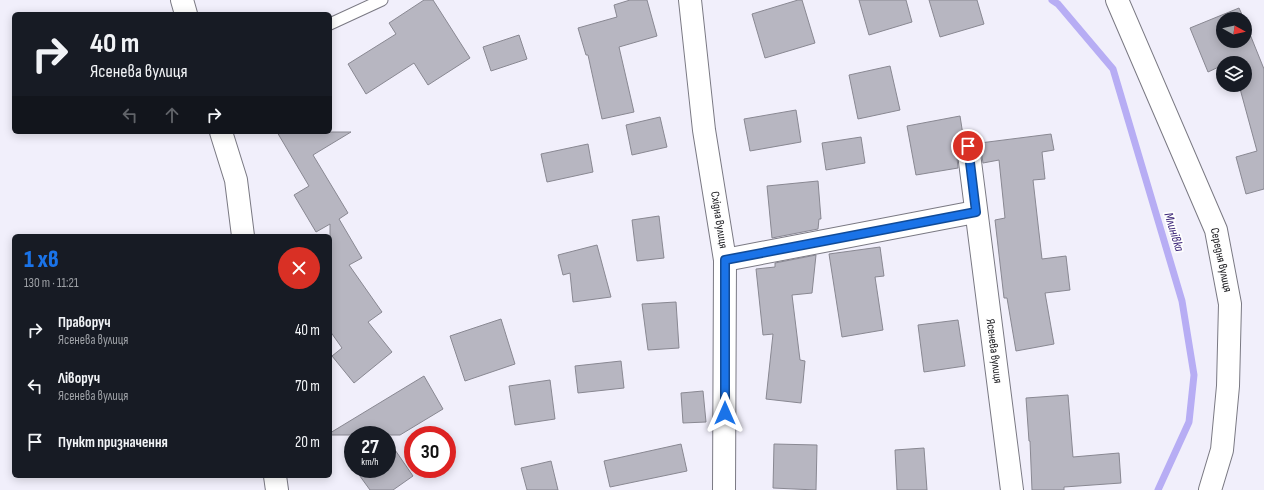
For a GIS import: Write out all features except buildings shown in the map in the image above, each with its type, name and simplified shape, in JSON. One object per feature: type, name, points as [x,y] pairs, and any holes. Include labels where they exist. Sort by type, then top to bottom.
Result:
[{"type":"street","points":[[182,0],[185,12]]},
{"type":"street","name":"Східна вулиця","points":[[690,0],[704,130],[725,260],[724,490]]},
{"type":"street","name":"Середня вулиця","points":[[1117,0],[1216,230],[1230,304],[1228,386],[1222,450],[1210,490]]},
{"type":"street","points":[[222,134],[236,180],[243,234]]},
{"type":"street","name":"Ясенева вулиця","points":[[968,146],[1012,490]]},
{"type":"street","points":[[725,260],[976,212]]},
{"type":"street","points":[[275,478],[277,490]]},
{"type":"lane","points":[[332,23],[382,0]]},
{"type":"waterway","name":"Млинівка","points":[[1052,0],[1058,4],[1113,69],[1182,301],[1194,375],[1189,422],[1158,490]]},
{"type":"route","points":[[725,413],[725,260],[976,212],[968,146]]}]
